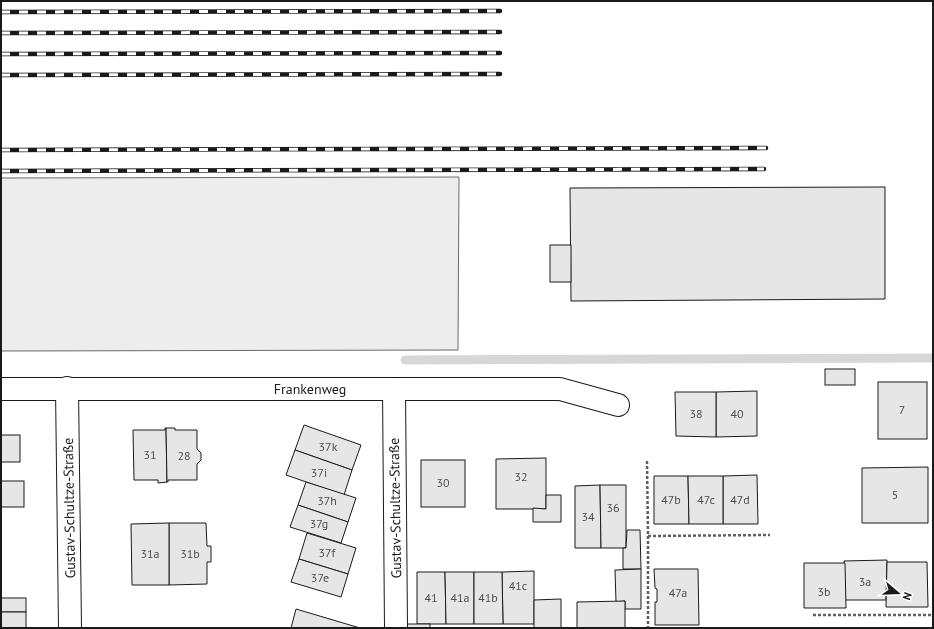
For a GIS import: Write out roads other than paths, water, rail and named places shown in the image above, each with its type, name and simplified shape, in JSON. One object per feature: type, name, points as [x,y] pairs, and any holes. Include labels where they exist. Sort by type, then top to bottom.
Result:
[{"type":"street","name":"Frankenweg","points":[[1,388],[560,389],[618,405]]},
{"type":"street","name":"Gustav-Schultze-Straße","points":[[67,388],[70,628]]},
{"type":"street","name":"Gustav-Schultze-Straße","points":[[394,389],[396,628]]},
{"type":"waterway","points":[[405,360],[933,358]]},
{"type":"railway","points":[[1,12],[500,11]]},
{"type":"railway","points":[[1,33],[500,32]]},
{"type":"railway","points":[[1,54],[500,53]]},
{"type":"railway","points":[[1,75],[500,74]]},
{"type":"railway","points":[[1,150],[766,148]]},
{"type":"railway","points":[[1,171],[764,169]]}]
